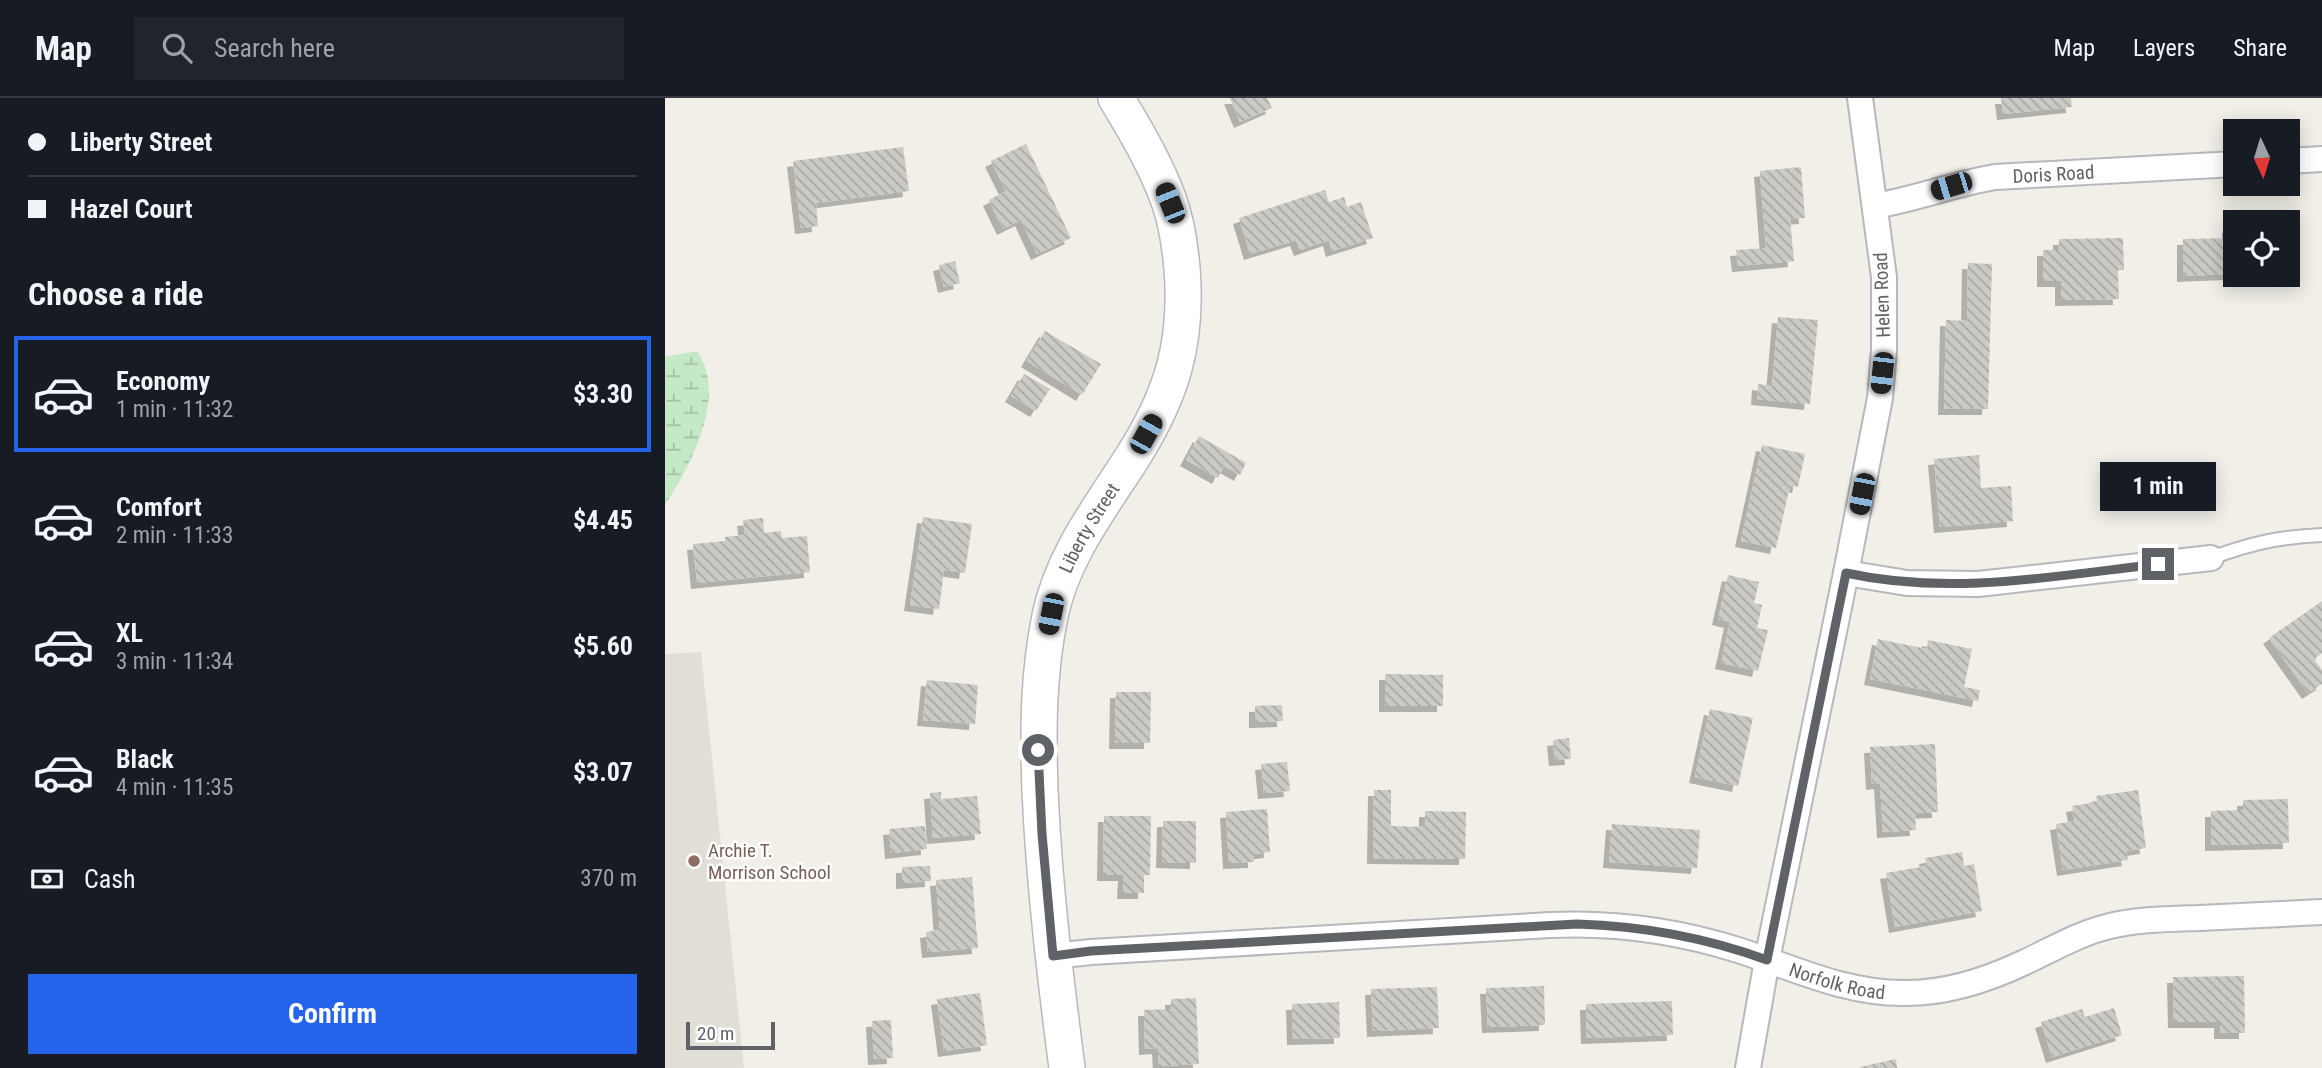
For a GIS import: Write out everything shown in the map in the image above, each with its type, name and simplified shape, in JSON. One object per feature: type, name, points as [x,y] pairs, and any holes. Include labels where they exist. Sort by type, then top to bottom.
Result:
[{"type":"main road","name":"Liberty Street","points":[[1067,1068],[1053,956],[1041,816],[1038,730],[1042,666],[1058,589],[1077,545],[1158,412],[1175,367],[1183,326],[1181,262],[1173,212],[1150,159],[1116,98]]},
{"type":"street","name":"Helen Road","points":[[1748,1068],[1767,960],[1877,420],[1882,373],[1884,289],[1882,256],[1860,98]]},
{"type":"street","points":[[2300,160],[2322,159]]},
{"type":"street","name":"Doris Road","points":[[1875,206],[1995,177],[2223,164]]},
{"type":"street","points":[[1846,573],[1907,583],[1978,584],[2211,558]]},
{"type":"street","name":"Norfolk Road","points":[[1053,956],[1091,951],[1577,924],[1603,925],[1655,932],[1736,949],[1842,986],[1886,993],[1925,992],[1983,979],[2022,964],[2077,937],[2125,923],[2322,912]]},
{"type":"lane","points":[[2211,558],[2271,539],[2322,535]]},
{"type":"shaded area","name":"Archie T. Morrison School","points":[[701,652],[744,1068],[665,1068],[665,654]]},
{"type":"green space","points":[[697,351],[706,369],[709,388],[707,409],[695,450],[665,505],[665,357]]},
{"type":"building","points":[[1230,98],[1267,98],[1272,108],[1240,122]]},
{"type":"building","points":[[2001,98],[2071,98],[2072,107],[2003,114]]},
{"type":"building","points":[[1026,144],[1071,238],[1037,254],[1021,220],[1003,229],[989,200],[1006,191],[991,161]]},
{"type":"building","points":[[903,147],[909,191],[816,203],[818,226],[801,228],[793,161]]},
{"type":"building","points":[[1801,167],[1805,218],[1790,219],[1794,261],[1738,266],[1736,250],[1766,248],[1760,171]]},
{"type":"building","points":[[1325,190],[1329,202],[1344,197],[1347,207],[1361,202],[1373,238],[1332,251],[1329,240],[1300,250],[1296,240],[1250,254],[1239,218]]},
{"type":"building","points":[[2123,238],[2124,270],[2118,270],[2119,299],[2061,300],[2061,281],[2043,281],[2043,250],[2059,250],[2059,239]]},
{"type":"building","points":[[2223,238],[2223,274],[2183,276],[2183,239]]},
{"type":"building","points":[[955,261],[960,283],[944,287],[939,265]]},
{"type":"building","points":[[1968,263],[1992,264],[1988,409],[1944,409],[1946,320],[1967,321]]},
{"type":"building","points":[[1778,317],[1818,320],[1810,404],[1757,399],[1758,384],[1772,386]]},
{"type":"building","points":[[1045,331],[1101,364],[1082,395],[1027,361]]},
{"type":"building","points":[[1024,374],[1050,389],[1036,411],[1011,396]]},
{"type":"building","points":[[1199,436],[1246,463],[1240,475],[1224,466],[1218,478],[1186,460]]},
{"type":"building","points":[[1762,445],[1805,454],[1798,487],[1790,486],[1776,548],[1741,541]]},
{"type":"building","points":[[1979,455],[1981,488],[2011,486],[2013,521],[1940,527],[1934,459]]},
{"type":"building","points":[[923,517],[972,524],[965,573],[944,570],[939,609],[910,605]]},
{"type":"building","points":[[763,518],[764,533],[781,531],[782,538],[807,536],[810,572],[697,583],[693,544],[725,541],[725,537],[745,535],[743,520]]},
{"type":"building","points":[[1728,575],[1759,582],[1754,603],[1762,605],[1757,628],[1768,630],[1758,671],[1721,663],[1730,622],[1718,619]]},
{"type":"building","points":[[2322,601],[2322,653],[2314,659],[2322,670],[2322,684],[2308,693],[2269,638]]},
{"type":"building","points":[[1878,639],[1927,649],[1928,640],[1972,649],[1964,687],[1980,690],[1978,701],[1870,679]]},
{"type":"building","points":[[1385,674],[1443,675],[1443,706],[1385,706]]},
{"type":"building","points":[[927,680],[978,685],[975,724],[923,720]]},
{"type":"building","points":[[1116,692],[1151,692],[1150,743],[1115,743]]},
{"type":"building","points":[[1282,705],[1283,721],[1255,722],[1255,706]]},
{"type":"building","points":[[1710,709],[1753,718],[1738,786],[1695,777]]},
{"type":"building","points":[[1569,738],[1571,759],[1555,760],[1553,740]]},
{"type":"building","points":[[1935,744],[1938,812],[1915,813],[1916,830],[1883,832],[1880,783],[1872,784],[1870,747]]},
{"type":"building","points":[[1287,762],[1290,791],[1264,793],[1261,764]]},
{"type":"building","points":[[1374,790],[1391,790],[1391,826],[1425,827],[1425,811],[1466,812],[1465,859],[1373,858]]},
{"type":"building","points":[[2138,790],[2146,848],[2126,851],[2128,860],[2063,870],[2056,824],[2075,821],[2072,806],[2097,802],[2096,796]]},
{"type":"building","points":[[941,792],[941,799],[977,796],[981,834],[933,838],[930,793]]},
{"type":"building","points":[[2288,799],[2289,843],[2211,845],[2211,811],[2243,810],[2243,800]]},
{"type":"building","points":[[1267,809],[1270,852],[1254,854],[1254,862],[1229,863],[1226,812]]},
{"type":"building","points":[[1104,816],[1151,816],[1150,875],[1144,875],[1144,893],[1123,893],[1124,875],[1103,875]]},
{"type":"building","points":[[1163,821],[1196,821],[1196,863],[1162,862]]},
{"type":"building","points":[[1612,824],[1700,830],[1697,868],[1609,862]]},
{"type":"building","points":[[925,826],[927,849],[891,853],[889,829]]},
{"type":"building","points":[[1962,852],[1964,866],[1974,864],[1982,911],[1895,927],[1886,873],[1927,866],[1925,858]]},
{"type":"building","points":[[930,866],[931,881],[902,883],[902,867]]},
{"type":"building","points":[[972,877],[978,948],[928,952],[926,932],[940,930],[936,880]]},
{"type":"building","points":[[2244,976],[2245,1033],[2220,1033],[2220,1022],[2174,1022],[2173,977]]},
{"type":"building","points":[[1544,986],[1545,1025],[1488,1027],[1486,988]]},
{"type":"building","points":[[1437,987],[1439,1028],[1373,1031],[1371,989]]},
{"type":"building","points":[[980,993],[987,1045],[944,1051],[937,999]]},
{"type":"building","points":[[1196,998],[1199,1064],[1159,1066],[1158,1048],[1145,1049],[1144,1010],[1171,1009],[1171,999]]},
{"type":"building","points":[[1672,1001],[1673,1035],[1587,1038],[1586,1004]]},
{"type":"building","points":[[1339,1002],[1340,1038],[1293,1039],[1292,1004]]},
{"type":"building","points":[[2114,1008],[2122,1035],[2052,1057],[2041,1022],[2082,1009],[2085,1017]]},
{"type":"building","points":[[891,1020],[893,1058],[874,1059],[872,1021]]},
{"type":"building","points":[[1896,1059],[1897,1068],[1860,1068],[1860,1067]]},
{"type":"place","name":"Archie T. Morrison School","points":[[694,861]]},
{"type":"route","points":[[1038,750],[1042,834],[1053,956],[1091,951],[1577,924],[1630,927],[1689,938],[1736,949],[1767,960],[1846,573],[1907,583],[1978,584],[2158,564]]}]
